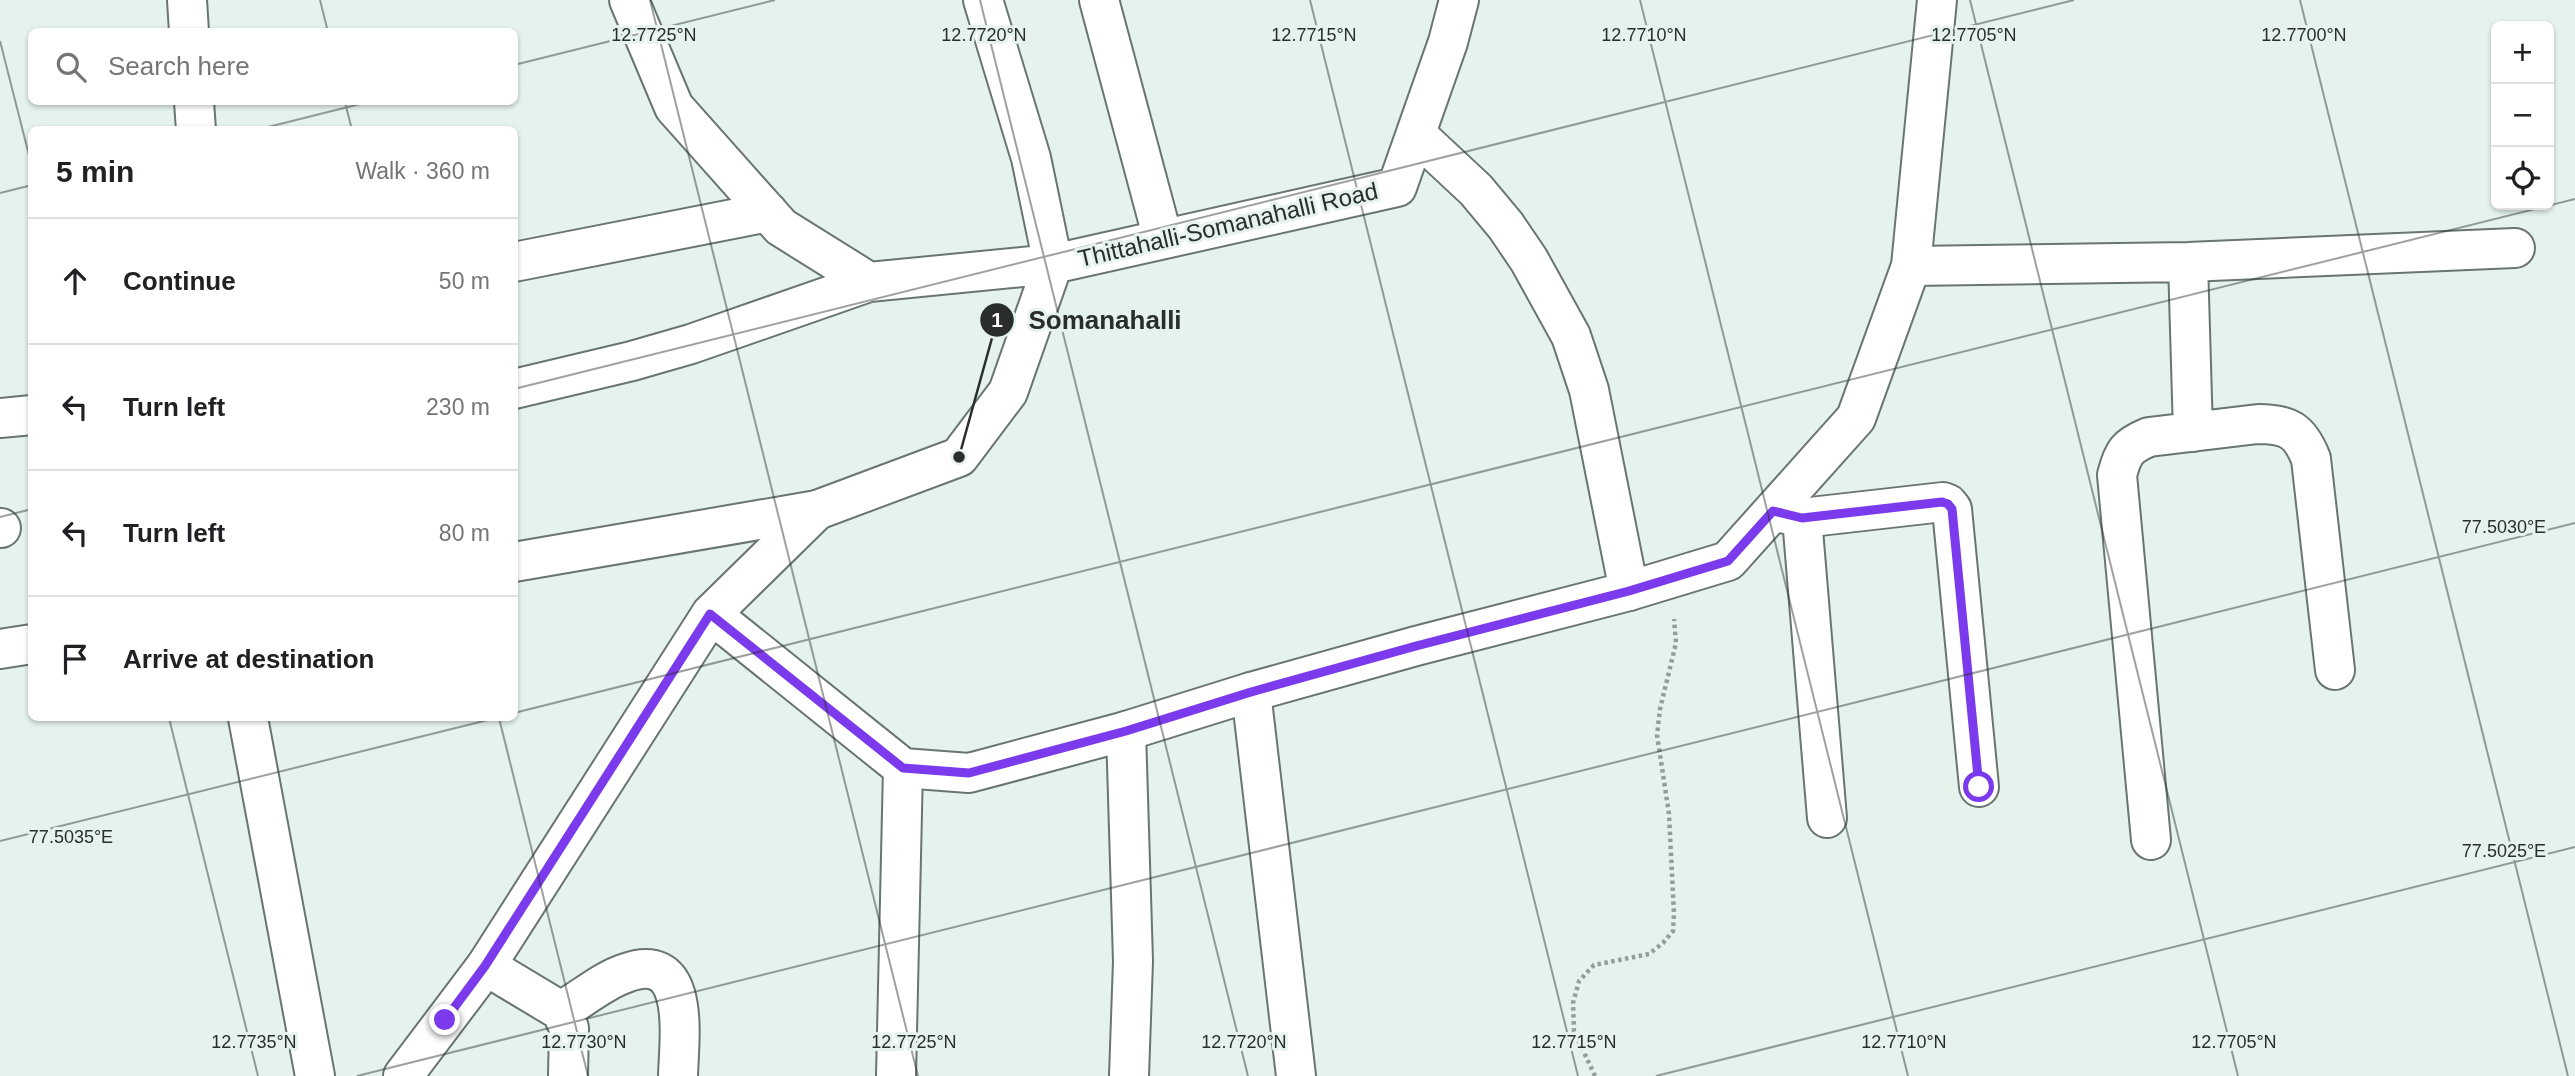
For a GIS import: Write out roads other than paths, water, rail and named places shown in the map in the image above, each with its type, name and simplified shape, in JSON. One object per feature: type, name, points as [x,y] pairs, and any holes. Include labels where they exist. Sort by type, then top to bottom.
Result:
[{"type":"street","points":[[187,0],[189,28]]},
{"type":"street","points":[[629,0],[674,107],[781,227],[869,282]]},
{"type":"street","points":[[518,387],[632,361],[691,344],[869,282],[1053,264],[1031,158],[983,0]]},
{"type":"street","points":[[1099,0],[1163,239]]},
{"type":"street","name":"Thittahalli-Somanahalli Road","points":[[403,1076],[485,966],[710,614],[817,510],[959,457],[1008,392],[1053,264],[1397,187],[1448,42],[1459,0]]},
{"type":"street","points":[[710,614],[903,768],[969,773],[1126,731],[1251,692],[1645,586],[1728,561],[1787,515],[1856,418],[1911,266],[1937,0]]},
{"type":"street","points":[[194,105],[196,126]]},
{"type":"street","points":[[1416,134],[1476,190],[1506,226],[1529,260],[1571,336],[1645,586]]},
{"type":"street","points":[[518,261],[768,212]]},
{"type":"street","points":[[1911,266],[2188,262],[2515,248]]},
{"type":"street","points":[[2188,262],[2193,432]]},
{"type":"street","points":[[0,418],[28,415]]},
{"type":"street","points":[[2151,840],[2117,474],[2122,457],[2133,443],[2149,437],[2276,424],[2292,430],[2305,443],[2311,459],[2335,670]]},
{"type":"street","points":[[1787,515],[1942,502],[1952,509],[1979,787]]},
{"type":"street","points":[[518,561],[817,510]]},
{"type":"street","points":[[1787,515],[1827,818]]},
{"type":"street","points":[[0,649],[28,645]]},
{"type":"street","points":[[1251,692],[1296,1076]]},
{"type":"street","points":[[249,721],[315,1076]]},
{"type":"street","points":[[1126,731],[1133,961],[1129,1076]]},
{"type":"street","points":[[896,1076],[903,768]]},
{"type":"street","points":[[485,966],[561,1011],[569,1028],[568,1076]]},
{"type":"street","points":[[561,1011],[625,973],[644,968],[660,971],[673,984],[679,1013],[678,1076]]},
{"type":"place","name":"Somanahalli","points":[[959,457]]}]
